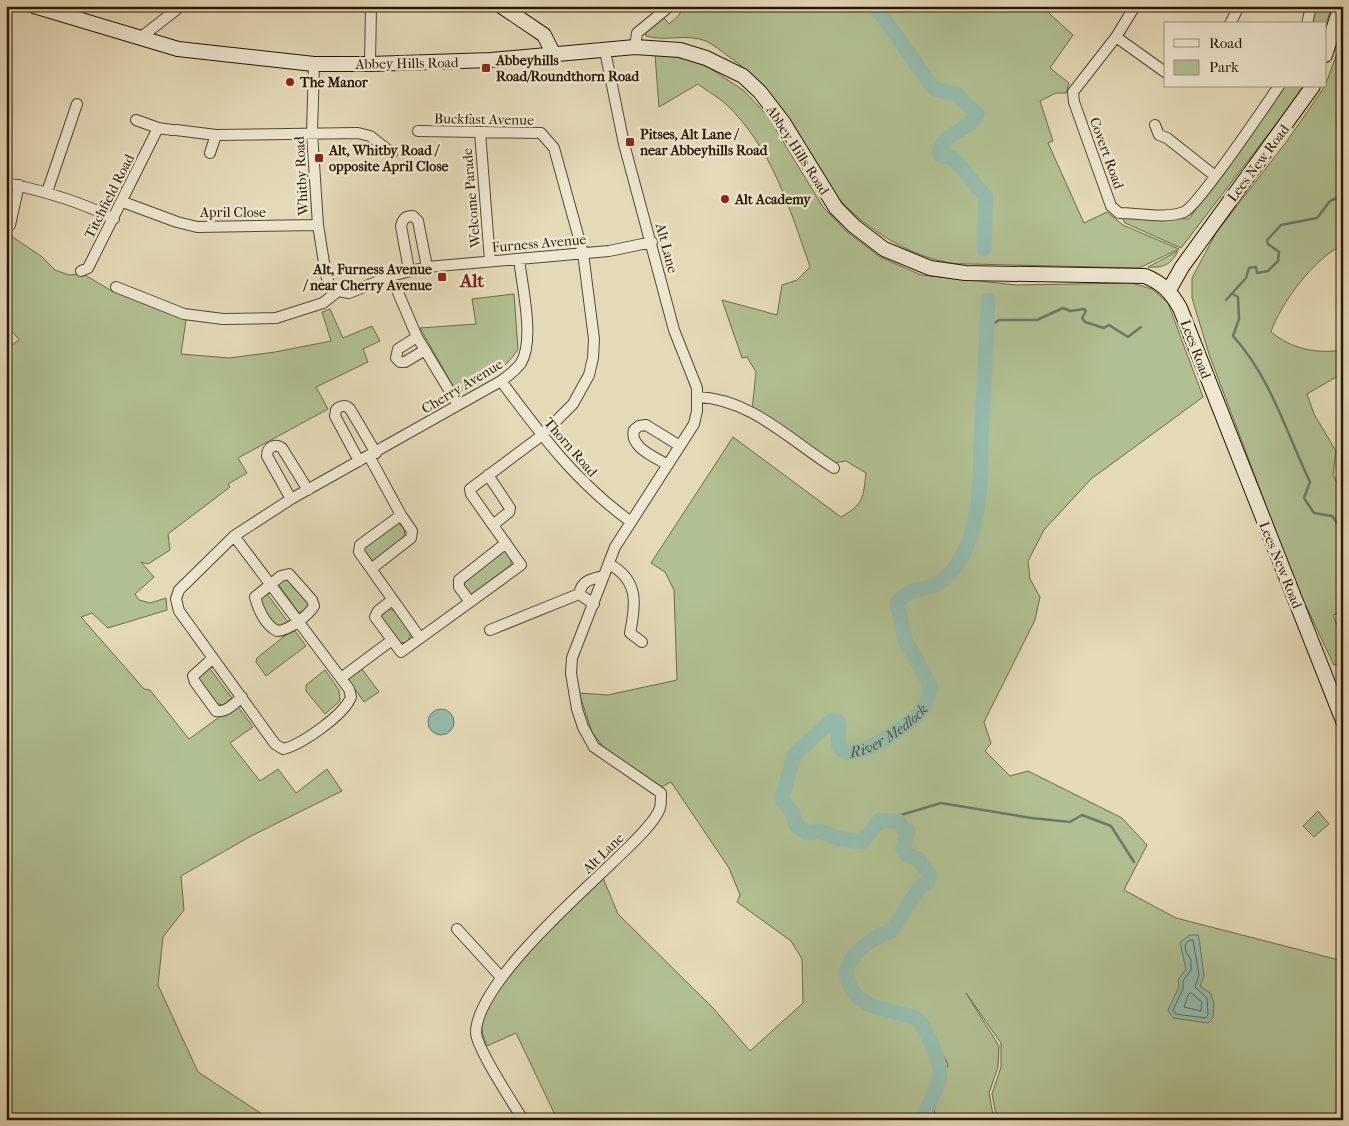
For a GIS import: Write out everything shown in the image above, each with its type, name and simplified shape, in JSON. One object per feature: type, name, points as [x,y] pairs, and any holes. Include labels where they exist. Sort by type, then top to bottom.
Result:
[{"type":"main road","name":"Abbey Hills Road","points":[[34,6],[181,50],[314,64],[491,60],[635,47],[680,50],[706,58],[744,76],[760,92],[783,122],[836,208],[866,237],[892,253],[930,268],[966,273],[1145,276],[1169,290]]},
{"type":"main road","points":[[502,6],[519,11],[544,35],[554,55]]},
{"type":"main road","points":[[1326,53],[1341,6]]},
{"type":"main road","name":"Lees New Road","points":[[1169,290],[1188,260],[1313,88]]},
{"type":"main road","name":"Lees Road","points":[[1169,290],[1180,308],[1220,410]]},
{"type":"main road","name":"Lees New Road","points":[[1220,410],[1343,721]]},
{"type":"street","points":[[140,38],[182,6]]},
{"type":"street","points":[[370,64],[371,6]]},
{"type":"street","points":[[635,47],[637,33],[670,6]]},
{"type":"street","name":"Covert Road","points":[[1135,6],[1116,37],[1073,92],[1074,102],[1111,206],[1119,213],[1181,213],[1191,207],[1278,88]]},
{"type":"street","points":[[1231,22],[1239,6]]},
{"type":"street","points":[[1308,22],[1312,6]]},
{"type":"street","points":[[1116,37],[1164,71]]},
{"type":"street","name":"Alt Lane","points":[[523,1120],[477,1038],[476,1031],[488,994],[500,976],[640,836],[660,810],[661,793],[594,747],[583,727],[577,709],[571,673],[572,658],[616,548],[694,424],[698,398],[694,379],[674,330],[652,242],[624,144],[605,51]]},
{"type":"street","name":"Whitby Road","points":[[314,64],[312,132],[318,225],[326,275],[334,289]]},
{"type":"street","points":[[47,192],[77,104]]},
{"type":"street","points":[[136,120],[158,128],[216,135],[312,132],[358,133],[370,136],[392,153]]},
{"type":"street","points":[[1155,125],[1159,135],[1167,138],[1215,176]]},
{"type":"street","name":"Titchfield Road","points":[[81,272],[88,268],[158,128]]},
{"type":"street","name":"Buckfast Avenue","points":[[418,131],[541,133],[554,148],[583,253],[594,339],[593,358],[589,375],[573,404],[541,436],[472,486],[470,491],[493,525]]},
{"type":"street","name":"Welcome Parade","points":[[480,132],[490,261]]},
{"type":"street","points":[[210,153],[216,135]]},
{"type":"street","points":[[6,183],[47,192],[75,203],[88,205],[114,219]]},
{"type":"street","points":[[10,225],[18,186]]},
{"type":"street","name":"April Close","points":[[122,202],[177,222],[197,227],[318,225]]},
{"type":"street","points":[[410,270],[401,226],[402,220],[408,216],[413,216],[418,221],[427,266]]},
{"type":"street","name":"Furness Avenue","points":[[116,287],[184,314],[223,319],[276,318],[323,303],[334,289],[349,293],[391,276],[427,266],[583,253],[652,242]]},
{"type":"street","name":"Cherry Avenue","points":[[341,678],[349,689],[351,697],[342,711],[294,747],[283,749],[275,744],[179,612],[176,599],[179,590],[234,536],[291,499],[501,381],[517,368],[526,348],[527,336],[519,259]]},
{"type":"street","points":[[391,276],[417,337],[458,405]]},
{"type":"street","points":[[417,337],[398,349],[396,358],[400,362],[405,362],[425,350]]},
{"type":"street","name":"Thorn Road","points":[[501,381],[541,436],[574,474],[603,502],[631,522]]},
{"type":"street","points":[[698,398],[714,398],[741,407],[791,436],[804,449],[834,468]]},
{"type":"street","points":[[360,461],[335,416],[336,410],[340,406],[346,406],[350,409],[401,515],[412,531],[411,538],[371,569]]},
{"type":"street","points":[[668,465],[636,445],[633,438],[634,430],[639,426],[646,425],[680,446]]},
{"type":"street","points":[[291,499],[267,456],[268,450],[272,446],[277,445],[282,448],[308,490]]},
{"type":"street","points":[[392,600],[378,611],[375,616],[401,652],[521,564],[493,525],[509,512],[510,508],[488,475]]},
{"type":"street","points":[[401,515],[360,545],[359,552],[420,638]]},
{"type":"street","points":[[234,536],[341,678],[392,640]]},
{"type":"street","points":[[470,602],[459,587],[459,580],[506,544]]},
{"type":"street","points":[[609,564],[627,579],[635,595],[636,604],[630,632],[642,642]]},
{"type":"street","points":[[289,574],[312,600],[313,608],[297,621],[282,631],[271,628],[257,608],[255,597],[281,576],[289,574]]},
{"type":"street","points":[[490,630],[579,594],[586,581],[604,576]]},
{"type":"street","points":[[579,594],[594,604]]},
{"type":"street","points":[[213,658],[194,676],[195,682],[216,711],[225,710],[242,697]]},
{"type":"street","points":[[457,929],[500,976]]},
{"type":"green space","points":[[684,6],[1041,6],[1073,35],[1050,68],[1069,83],[1066,93],[1056,93],[1040,101],[1053,141],[1048,143],[1084,223],[1107,212],[1123,225],[1179,249],[1139,268],[955,264],[909,250],[891,241],[859,218],[831,190],[781,110],[745,69],[706,41],[691,38],[653,38],[646,36],[645,30],[664,18],[669,24],[679,15]]},
{"type":"green space","points":[[1317,6],[1332,6],[1326,24],[1326,22],[1312,22]]},
{"type":"green space","points":[[1343,37],[1343,245],[1321,260],[1300,282],[1282,308],[1271,332],[1287,343],[1305,349],[1314,351],[1343,350],[1343,373],[1307,394],[1314,414],[1336,451],[1333,475],[1343,495],[1343,611],[1333,615],[1343,640],[1343,662],[1334,665],[1296,585],[1209,354],[1192,298],[1192,278],[1216,233],[1287,141],[1324,88],[1326,88]]},
{"type":"green space","points":[[655,55],[680,55],[708,67],[743,90],[767,115],[823,207],[846,231],[880,257],[921,275],[1017,285],[1132,283],[1152,289],[1168,303],[1203,397],[1091,479],[1044,530],[1028,561],[1030,579],[1040,597],[1035,620],[984,722],[991,743],[985,751],[1010,776],[1028,771],[1122,818],[1147,845],[1124,890],[1176,918],[1343,961],[1343,1120],[997,1120],[992,1094],[1001,1067],[1001,1043],[966,993],[999,1046],[998,1067],[989,1093],[994,1120],[934,1120],[935,1103],[948,1064],[942,1053],[946,1063],[933,1104],[932,1120],[541,1120],[555,1115],[516,1033],[487,1046],[482,1033],[482,1024],[488,1007],[499,987],[514,967],[552,926],[603,878],[618,914],[713,1008],[750,1051],[803,1003],[802,959],[791,941],[737,902],[740,895],[729,868],[671,782],[661,787],[604,748],[592,732],[579,693],[608,695],[677,680],[674,590],[665,572],[651,563],[733,437],[841,517],[858,504],[863,494],[865,482],[866,473],[846,461],[833,463],[752,410],[756,372],[747,357],[742,358],[722,300],[777,315],[782,285],[797,280],[810,267],[778,180],[756,140],[726,104],[698,84],[659,107]]},
{"type":"green space","points":[[1281,88],[1302,88],[1181,248],[1125,223],[1121,216],[1189,219]]},
{"type":"green space","points":[[6,236],[11,236],[41,256],[55,270],[69,275],[83,274],[112,291],[186,320],[181,354],[229,358],[275,352],[331,341],[322,312],[330,309],[343,338],[372,326],[380,341],[363,349],[368,362],[316,387],[328,409],[238,458],[247,473],[228,484],[230,487],[168,534],[170,550],[148,564],[141,562],[154,577],[135,594],[139,600],[150,603],[166,598],[167,610],[108,628],[92,613],[81,617],[144,689],[150,690],[189,739],[233,707],[238,707],[253,727],[230,743],[260,781],[278,769],[296,793],[327,769],[342,791],[251,836],[181,876],[184,910],[163,937],[158,985],[198,1072],[271,1120],[6,1120],[6,349],[19,340],[6,323]]},
{"type":"green space","points":[[1178,251],[1166,265],[1148,267]]},
{"type":"green space","points":[[514,294],[518,349],[506,364],[491,376],[457,393],[420,328],[476,324],[472,299]]},
{"type":"green space","points":[[397,522],[405,528],[404,537],[375,560],[369,561],[363,549]]},
{"type":"green space","points":[[505,551],[511,559],[511,565],[472,594],[467,592],[463,582],[500,552]]},
{"type":"green space","points":[[285,578],[289,579],[308,603],[306,609],[299,613],[278,584]]},
{"type":"green space","points":[[265,591],[288,622],[279,628],[258,606],[260,595]]},
{"type":"green space","points":[[388,609],[396,611],[411,633],[408,642],[399,643],[381,620],[382,615]]},
{"type":"green space","points":[[292,630],[295,631],[306,646],[266,676],[256,662],[257,658]]},
{"type":"green space","points":[[208,666],[232,698],[223,705],[215,703],[198,680],[200,672]]},
{"type":"green space","points":[[362,669],[379,692],[364,702],[349,681],[349,677]]},
{"type":"green space","points":[[325,670],[339,690],[340,701],[325,714],[306,691],[306,685]]},
{"type":"green space","points":[[1318,811],[1329,824],[1314,837],[1303,826]]},
{"type":"water","points":[[441,709],[450,713],[454,722],[450,731],[441,735],[432,731],[428,722],[432,713]]},
{"type":"water","points":[[1189,935],[1198,935],[1204,976],[1200,986],[1211,994],[1214,1004],[1213,1018],[1208,1023],[1173,1018],[1168,1010],[1179,987],[1178,980],[1186,969],[1180,943]]},
{"type":"waterway","name":"River Medlock","points":[[875,6],[934,89],[956,94],[977,114],[968,125],[944,142],[940,155],[951,157],[986,197],[984,249]]},
{"type":"waterway","points":[[1226,300],[1246,278],[1249,268],[1256,267],[1257,273],[1268,271],[1278,261],[1279,252],[1268,244],[1267,240],[1281,225],[1317,218],[1330,201],[1343,195]]},
{"type":"waterway","points":[[1233,294],[1238,297],[1239,319],[1233,336],[1258,369],[1277,406],[1310,482],[1304,498],[1314,513],[1332,516],[1343,531]]},
{"type":"waterway","name":"River Medlock","points":[[922,1120],[940,1078],[938,1061],[927,1034],[921,1023],[914,1017],[882,1009],[861,1000],[851,987],[847,973],[848,966],[855,954],[878,936],[891,932],[920,887],[928,882],[930,875],[918,859],[906,854],[903,849],[908,831],[898,821],[880,820],[862,842],[841,839],[820,831],[807,833],[795,824],[793,813],[783,801],[783,795],[794,755],[831,721],[838,722],[838,742],[840,748],[848,752],[858,751],[885,739],[910,721],[926,704],[931,687],[905,639],[897,603],[907,594],[937,584],[946,578],[958,563],[967,547],[973,530],[979,494],[988,300]]},
{"type":"waterway","points":[[987,331],[993,328],[993,324],[999,320],[1037,320],[1063,308],[1070,311],[1084,309],[1086,311],[1082,318],[1085,322],[1104,328],[1109,325],[1128,337],[1141,327]]},
{"type":"waterway","points":[[898,821],[901,815],[941,803],[1031,818],[1070,822],[1082,815],[1111,826],[1134,862]]},
{"type":"place","name":"Abbeyhills Road/Roundthorn Road","points":[[486,68]]},
{"type":"place","name":"The Manor","points":[[290,82]]},
{"type":"place","name":"Pitses, Alt Lane / near Abbeyhills Road","points":[[630,142]]},
{"type":"place","name":"Alt, Whitby Road / opposite April Close","points":[[319,158]]},
{"type":"place","name":"Alt Academy","points":[[725,199]]},
{"type":"place","name":"Alt, Furness Avenue / near Cherry Avenue","points":[[442,277]]},
{"type":"district","name":"Alt","points":[[472,280]]}]
